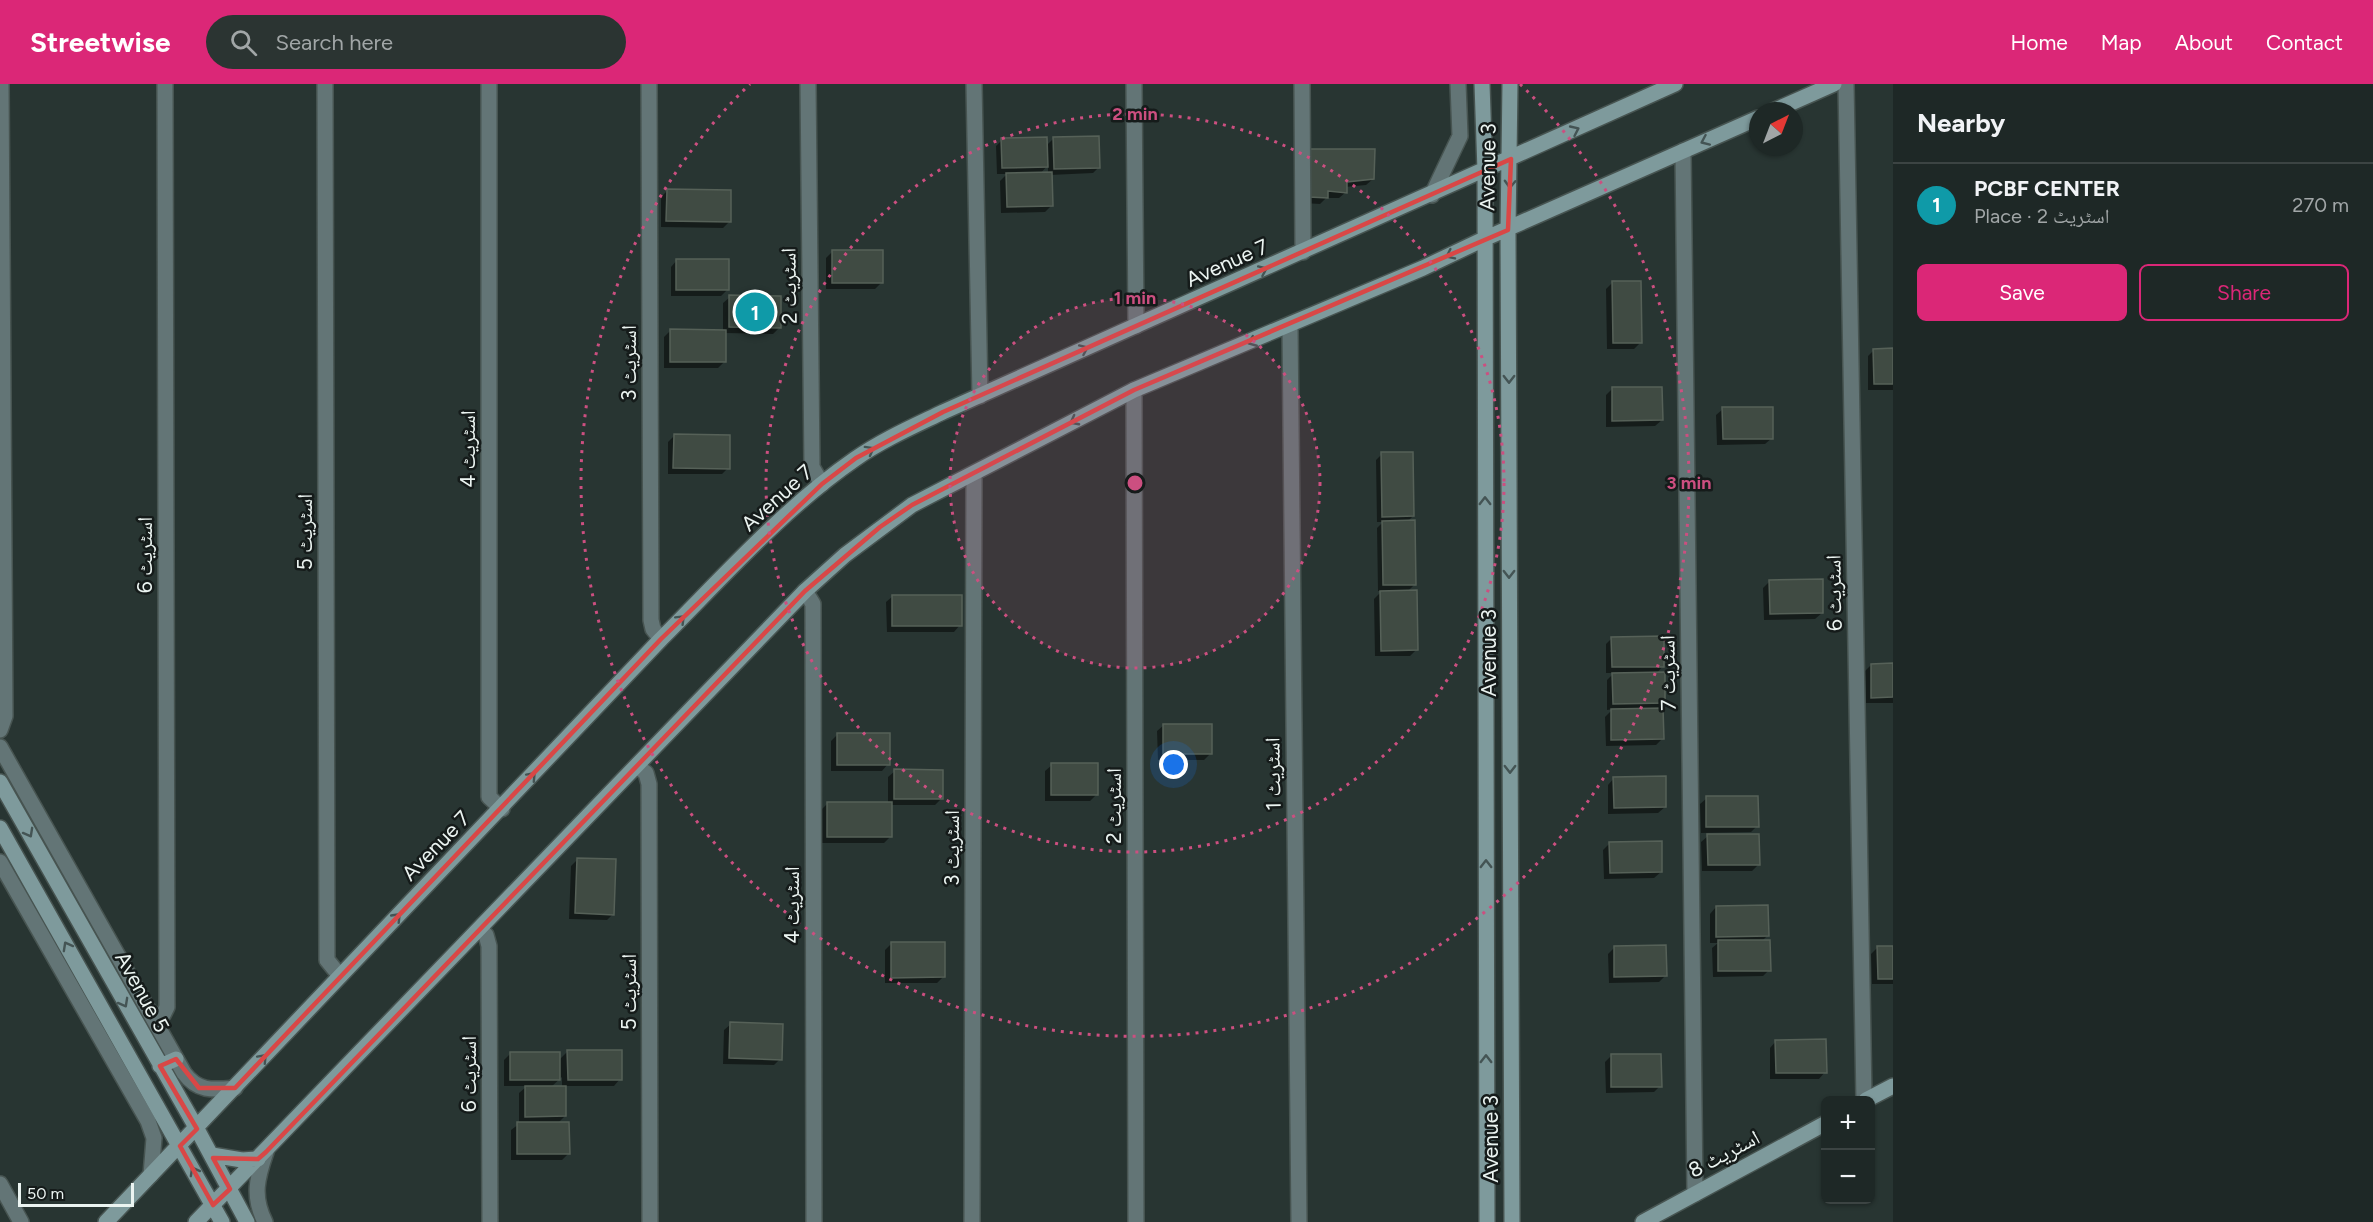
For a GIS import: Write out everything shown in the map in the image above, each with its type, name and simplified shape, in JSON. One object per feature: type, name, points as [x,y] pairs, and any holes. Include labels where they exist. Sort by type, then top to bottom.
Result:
[{"type":"main road","name":"Avenue 3","points":[[1510,84],[1511,159],[1508,230],[1512,1222]]},
{"type":"main road","name":"Avenue 7","points":[[106,1222],[502,809],[661,639],[822,484],[873,448],[980,396],[1675,84]]},
{"type":"main road","points":[[1793,102],[1834,84]]},
{"type":"main road","name":"Avenue 3","points":[[1482,89],[1485,171],[1487,1222]]},
{"type":"main road","points":[[196,1222],[805,591],[880,527],[912,505],[1134,390],[1290,326],[1749,122]]},
{"type":"main road","name":"Avenue 5","points":[[0,782],[212,1155],[247,1222]]},
{"type":"main road","name":"Avenue 5","points":[[0,828],[142,1095],[180,1146],[222,1222]]},
{"type":"main road","points":[[160,1066],[176,1059]]},
{"type":"main road","points":[[1874,1096],[1893,1086]]},
{"type":"main road","name":"اسٹریٹ 8","points":[[1642,1222],[1821,1126]]},
{"type":"main road","points":[[212,1155],[242,1161],[262,1155]]},
{"type":"street","points":[[0,730],[5,716],[2,84]]},
{"type":"street","name":"اسٹریٹ 6","points":[[155,1019],[163,1015],[167,1007],[165,84]]},
{"type":"street","name":"اسٹریٹ 5","points":[[325,84],[327,960],[340,976]]},
{"type":"street","name":"اسٹریٹ 4","points":[[489,84],[489,797],[502,809]]},
{"type":"street","name":"اسٹریٹ 3","points":[[649,84],[651,620],[653,628],[661,639]]},
{"type":"street","name":"اسٹریٹ 2","points":[[808,84],[812,467],[822,484]]},
{"type":"street","points":[[974,84],[980,396]]},
{"type":"street","points":[[1134,84],[1136,326]]},
{"type":"street","points":[[1302,84],[1303,252]]},
{"type":"street","name":"اسٹریٹ 6","points":[[1846,84],[1865,1096]]},
{"type":"street","points":[[1432,195],[1460,136],[1458,89],[1482,89]]},
{"type":"street","name":"اسٹریٹ 7","points":[[1683,151],[1695,1194]]},
{"type":"street","name":"اسٹریٹ 1","points":[[1290,326],[1299,1222]]},
{"type":"street","name":"اسٹریٹ 2","points":[[1134,390],[1136,1222]]},
{"type":"street","name":"اسٹریٹ 3","points":[[972,1222],[974,474]]},
{"type":"street","name":"اسٹریٹ 4","points":[[805,591],[813,604],[814,1222]]},
{"type":"street","points":[[0,747],[190,1081],[199,1088],[212,1090],[235,1088]]},
{"type":"street","name":"اسٹریٹ 5","points":[[637,766],[646,773],[649,784],[650,1222]]},
{"type":"street","points":[[0,862],[142,1095],[154,1138],[151,1175]]},
{"type":"street","name":"اسٹریٹ 6","points":[[480,929],[486,935],[489,946],[490,1222]]},
{"type":"street","points":[[262,1155],[255,1192],[257,1206],[265,1222]]},
{"type":"street","points":[[0,1184],[21,1222]]},
{"type":"highlighted area","points":[[1511,159],[1508,230],[1134,390],[912,505],[880,527],[805,591],[266,1152],[258,1159],[213,1158],[230,1189],[213,1205],[180,1146],[197,1129],[160,1066],[176,1059],[199,1088],[235,1088],[661,639],[822,484],[856,458],[943,412]]},
{"type":"building","points":[[1099,136],[1100,168],[1054,169],[1053,137]]},
{"type":"building","points":[[1047,137],[1048,167],[1002,168],[1001,138]]},
{"type":"building","points":[[1309,149],[1375,149],[1374,179],[1347,182],[1347,193],[1328,191],[1328,198],[1309,197]]},
{"type":"building","points":[[1052,172],[1053,206],[1007,207],[1006,173]]},
{"type":"building","points":[[667,189],[731,190],[731,222],[666,221]]},
{"type":"building","points":[[832,250],[883,250],[883,283],[832,283]]},
{"type":"building","points":[[676,259],[729,259],[729,290],[676,290]]},
{"type":"building","points":[[1612,281],[1641,281],[1642,343],[1613,343]]},
{"type":"building","points":[[729,295],[781,296],[781,328],[729,327]]},
{"type":"building","points":[[670,329],[726,330],[726,362],[670,362]]},
{"type":"building","points":[[1893,348],[1893,384],[1874,384],[1873,349]]},
{"type":"building","points":[[1612,387],[1662,387],[1663,420],[1612,421]]},
{"type":"building","points":[[1722,407],[1773,407],[1773,439],[1723,439]]},
{"type":"building","points":[[674,434],[730,435],[730,469],[673,468]]},
{"type":"building","points":[[1381,452],[1413,452],[1414,516],[1382,517]]},
{"type":"building","points":[[1415,520],[1416,585],[1383,585],[1382,521]]},
{"type":"building","points":[[1823,579],[1823,613],[1770,614],[1769,580]]},
{"type":"building","points":[[1417,590],[1418,650],[1381,651],[1380,591]]},
{"type":"building","points":[[892,595],[962,595],[962,626],[892,626]]},
{"type":"building","points":[[1664,636],[1664,667],[1612,667],[1611,637]]},
{"type":"building","points":[[1893,663],[1893,697],[1871,698],[1871,664]]},
{"type":"building","points":[[1665,672],[1665,703],[1613,704],[1612,673]]},
{"type":"building","points":[[1663,708],[1664,739],[1611,740],[1611,709]]},
{"type":"building","points":[[1163,724],[1212,724],[1212,754],[1163,754]]},
{"type":"building","points":[[837,733],[890,733],[890,765],[837,765]]},
{"type":"building","points":[[1051,763],[1098,763],[1098,795],[1051,795]]},
{"type":"building","points":[[894,769],[943,770],[943,799],[894,799]]},
{"type":"building","points":[[1666,776],[1666,807],[1614,808],[1613,777]]},
{"type":"building","points":[[1706,796],[1758,796],[1759,827],[1706,827]]},
{"type":"building","points":[[827,802],[892,802],[892,837],[827,837]]},
{"type":"building","points":[[1707,834],[1759,834],[1760,865],[1708,865]]},
{"type":"building","points":[[1662,841],[1662,872],[1610,873],[1609,842]]},
{"type":"building","points":[[577,858],[616,859],[614,915],[575,913]]},
{"type":"building","points":[[1768,905],[1769,936],[1716,937],[1716,906]]},
{"type":"building","points":[[1718,940],[1770,940],[1771,971],[1718,971]]},
{"type":"building","points":[[891,942],[945,942],[945,977],[891,978]]},
{"type":"building","points":[[1666,945],[1667,976],[1614,977],[1614,946]]},
{"type":"building","points":[[1877,946],[1893,946],[1893,979],[1878,979]]},
{"type":"building","points":[[730,1022],[783,1024],[782,1060],[729,1058]]},
{"type":"building","points":[[1826,1039],[1827,1073],[1776,1073],[1775,1040]]},
{"type":"building","points":[[567,1050],[622,1050],[622,1080],[568,1080]]},
{"type":"building","points":[[510,1052],[560,1052],[560,1080],[510,1080]]},
{"type":"building","points":[[1611,1054],[1661,1054],[1662,1087],[1611,1087]]},
{"type":"building","points":[[525,1086],[566,1086],[566,1116],[525,1117]]},
{"type":"building","points":[[517,1122],[569,1122],[570,1154],[517,1154]]},
{"type":"place","name":"PCBF CENTER","points":[[755,312]]}]
